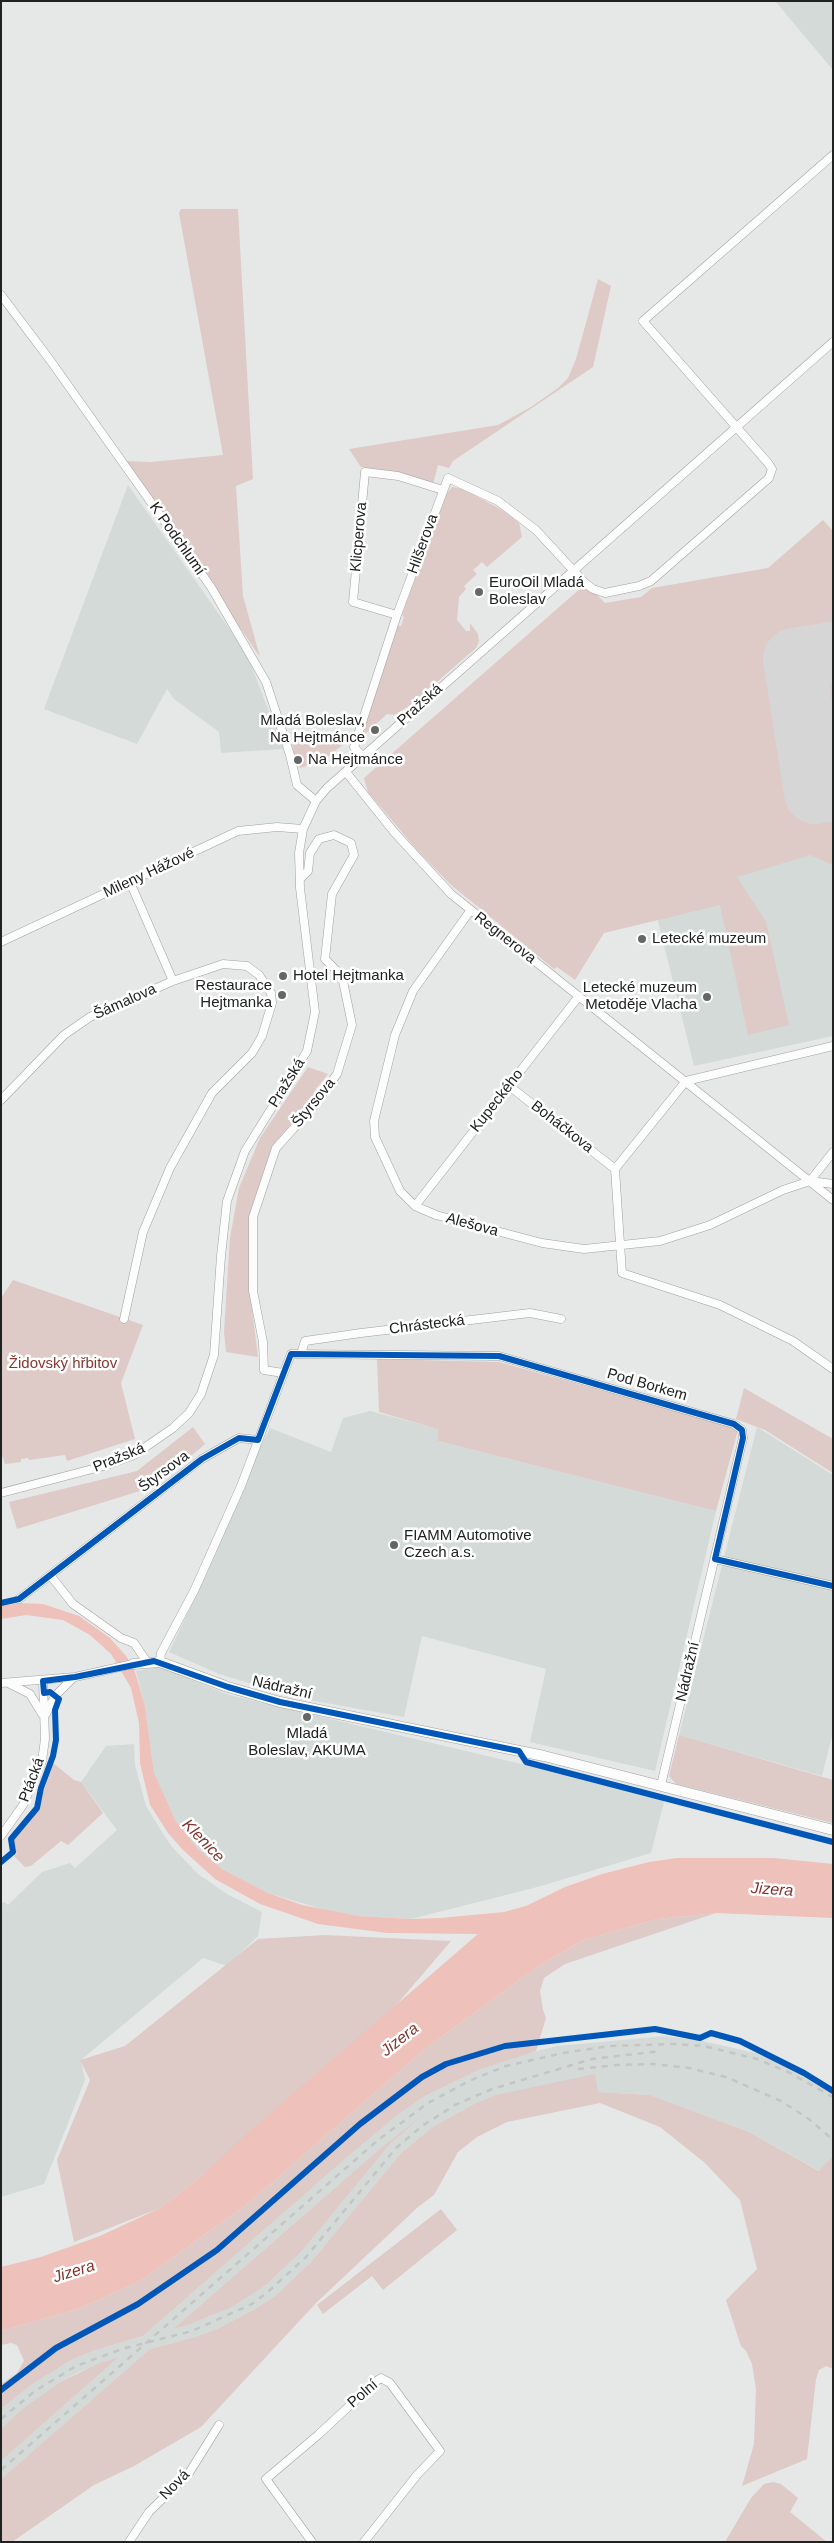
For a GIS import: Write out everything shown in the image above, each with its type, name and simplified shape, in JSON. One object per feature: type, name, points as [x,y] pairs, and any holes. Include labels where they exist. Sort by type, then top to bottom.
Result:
[{"type":"street","points":[[443,490],[448,478],[498,501],[536,530],[589,586],[600,592],[639,586],[652,581],[764,483],[771,475],[771,467],[737,426],[643,322],[833,154]]},
{"type":"street","name":"K Podchlumí","points":[[1,295],[50,360],[211,588],[266,682],[290,755],[297,785],[316,801]]},
{"type":"street","name":"Pražská","points":[[1,1493],[104,1466],[134,1454],[173,1428],[189,1413],[201,1394],[214,1355],[227,1201],[245,1151],[307,1050],[315,1012],[300,879],[299,853],[303,829],[316,801],[346,772],[580,564],[833,342]]},
{"type":"street","name":"Klicperova","points":[[397,615],[353,602],[365,472],[398,476],[443,490]]},
{"type":"street","name":"Hilšerova","points":[[363,757],[354,747],[397,615],[443,490]]},
{"type":"street","name":"Regnerova","points":[[346,772],[394,832],[451,894],[470,911],[686,1081],[833,1200]]},
{"type":"street","name":"Mileny Hážové","points":[[1,942],[238,831],[277,827],[303,829]]},
{"type":"street","name":"Štyrsova","points":[[284,1373],[264,1370],[263,1342],[253,1291],[253,1217],[276,1148],[312,1108],[336,1074],[352,1025],[342,976],[325,959],[332,894],[354,855],[350,843],[343,838],[334,836],[319,839],[311,850],[308,870],[300,879]]},
{"type":"street","name":"Šámalova","points":[[1,1100],[64,1035],[90,1017],[173,981],[130,882]]},
{"type":"street","name":"Alešova","points":[[470,911],[413,991],[395,1035],[374,1121],[375,1137],[400,1191],[415,1206],[436,1215],[542,1243],[584,1249],[660,1241],[710,1225],[783,1190],[810,1182]]},
{"type":"street","points":[[124,1319],[143,1232],[170,1168],[212,1093],[252,1053],[262,1036],[272,1003],[271,993],[259,976],[247,966],[223,964],[173,981]]},
{"type":"street","name":"Kupeckého","points":[[415,1206],[579,996]]},
{"type":"street","points":[[833,1046],[686,1081],[615,1170],[622,1246],[622,1273],[720,1304],[793,1342],[833,1369]]},
{"type":"street","name":"Boháčkova","points":[[508,1085],[615,1170]]},
{"type":"street","points":[[810,1182],[833,1152]]},
{"type":"street","points":[[810,1182],[833,1184]]},
{"type":"street","name":"Chrástecká","points":[[301,1354],[305,1341],[371,1332],[530,1313],[561,1319]]},
{"type":"street","name":"Pod Borkem","points":[[284,1373],[291,1354],[499,1356],[734,1424],[742,1430],[743,1438],[715,1559]]},
{"type":"street","points":[[160,1662],[162,1653],[194,1591],[241,1486],[284,1373]]},
{"type":"street","name":"Štyrsova","points":[[19,1599],[202,1459],[239,1438],[258,1440]]},
{"type":"street","points":[[715,1559],[833,1586]]},
{"type":"street","name":"Nádražní","points":[[661,1785],[715,1559]]},
{"type":"street","points":[[50,1575],[73,1604],[121,1638],[134,1643],[147,1662]]},
{"type":"street","name":"Nádražní","points":[[4,1683],[74,1677],[133,1664],[160,1662],[228,1688],[280,1702],[544,1756],[833,1830]]},
{"type":"street","name":"Ptácká","points":[[44,1718],[55,1696],[74,1677]]},
{"type":"street","name":"Ptácká","points":[[1,1836],[23,1805],[42,1761],[45,1739],[43,1680]]},
{"type":"street","name":"Ptácká","points":[[4,1683],[30,1694],[39,1705],[44,1718]]},
{"type":"street","name":"Polní","points":[[312,2542],[266,2479],[381,2378],[390,2383],[440,2451],[417,2474],[364,2542]]},
{"type":"street","name":"Nová","points":[[131,2541],[134,2531],[149,2512],[189,2473],[218,2425]]},
{"type":"shaded area","points":[[775,1],[833,1],[833,70]]},
{"type":"shaded area","points":[[128,485],[247,654],[283,749],[221,753],[219,732],[174,699],[167,689],[137,744],[44,709]]},
{"type":"shaded area","points":[[833,596],[833,1036],[694,1066],[657,917]]},
{"type":"shaded area","points":[[370,1411],[439,1429],[438,1441],[716,1511],[655,1771],[530,1742],[546,1669],[422,1636],[404,1717],[298,1698],[219,1674],[169,1652],[214,1558],[257,1452],[270,1428],[331,1452],[343,1418]]},
{"type":"shaded area","points":[[757,1427],[833,1475],[833,1732],[822,1776],[679,1735]]},
{"type":"shaded area","points":[[160,1667],[229,1695],[665,1798],[651,1853],[541,1886],[411,1919],[358,1916],[332,1912],[268,1893],[222,1869],[198,1849],[175,1820],[167,1806],[154,1773],[145,1706],[136,1671]]},
{"type":"shaded area","points":[[134,1744],[135,1765],[146,1806],[162,1832],[172,1847],[198,1874],[227,1894],[262,1912],[258,1936],[227,1966],[203,1958],[81,2060],[85,2080],[44,2184],[1,2197],[1,1904],[4,1902],[8,1905],[42,1872],[70,1863],[75,1868],[117,1830],[81,1782],[106,1746]]},
{"type":"shaded area","points":[[665,2036],[702,2041],[756,2053],[802,2072],[833,2092],[833,2156],[820,2171],[749,2132],[650,2095],[598,2092],[474,2104],[434,2126],[401,2153],[311,2262],[275,2296],[217,2329],[150,2349],[1,2479],[1,2461],[117,2359],[79,2372],[60,2382],[1,2429],[1,2409],[31,2385],[73,2359],[143,2336],[345,2159],[399,2114],[425,2096],[481,2069],[523,2054],[558,2046]],"holes":[[[430,2111],[391,2143],[301,2252],[266,2285],[211,2316],[174,2328],[383,2146]]]},
{"type":"green space","points":[[181,209],[238,209],[253,479],[236,486],[243,596],[260,657],[126,461],[151,462],[223,455],[179,213]]},
{"type":"green space","points":[[598,279],[611,286],[593,367],[453,461],[449,468],[438,465],[433,484],[398,472],[361,467],[349,449],[498,425],[531,407],[558,388],[568,378],[576,359]]},
{"type":"green space","points":[[452,487],[463,489],[502,510],[519,523],[522,537],[487,567],[482,562],[473,570],[477,574],[464,586],[466,589],[459,597],[457,620],[466,631],[470,631],[470,623],[478,634],[479,641],[476,648],[408,707],[394,715],[387,714],[364,735],[365,723],[398,626],[401,626],[404,617],[402,615],[447,493]]},
{"type":"green space","points":[[823,520],[833,531],[833,865],[810,855],[737,877],[766,922],[789,1025],[748,1035],[720,905],[604,933],[575,980],[557,967],[554,969],[450,884],[417,850],[368,792],[364,778],[582,587],[597,595],[605,603],[641,597],[652,588],[768,568]]},
{"type":"green space","points":[[319,738],[349,740],[322,761],[319,758],[310,765],[300,768],[299,758],[295,758],[292,743]]},
{"type":"green space","points":[[308,1067],[328,1074],[316,1089],[311,1102],[272,1146],[250,1217],[249,1286],[258,1357],[226,1352],[224,1332],[230,1238],[239,1188],[260,1138]]},
{"type":"green space","name":"Židovský hřbitov","points":[[13,1280],[143,1325],[121,1383],[135,1439],[67,1461],[65,1455],[29,1460],[28,1458],[21,1459],[21,1462],[5,1464],[1,1453],[1,1298]]},
{"type":"green space","points":[[377,1359],[499,1362],[733,1427],[738,1430],[716,1511],[438,1441],[438,1429],[379,1412]]},
{"type":"green space","points":[[744,1388],[833,1439],[833,1473],[765,1430],[736,1419]]},
{"type":"green space","points":[[193,1427],[205,1444],[156,1486],[17,1529],[9,1502],[137,1471]]},
{"type":"green space","points":[[679,1735],[833,1780],[833,1823],[676,1784],[669,1776]]},
{"type":"green space","points":[[53,1763],[74,1780],[81,1782],[103,1813],[68,1845],[61,1841],[31,1866],[25,1867],[14,1856],[17,1854],[13,1847],[14,1840],[38,1810]]},
{"type":"green space","points":[[716,1913],[565,1964],[544,1978],[540,1991],[546,2018],[536,2051],[481,2069],[425,2096],[399,2114],[345,2159],[143,2336],[73,2359],[31,2385],[1,2409],[1,2384],[17,2373],[24,2361],[17,2345],[11,2343],[1,2345],[1,2331],[78,2309],[140,2281],[247,2204],[426,2048],[537,1967],[581,1941],[657,1919]]},
{"type":"green space","points":[[325,1935],[451,1941],[392,2010],[203,2175],[160,2208],[74,2242],[57,2160],[90,2080],[80,2060],[125,2046],[258,1939]]},
{"type":"green space","points":[[595,2074],[598,2092],[650,2095],[749,2132],[819,2171],[833,2156],[833,2369],[826,2366],[819,2370],[816,2379],[807,2459],[742,2486],[754,2444],[756,2389],[752,2364],[746,2351],[741,2346],[726,2300],[757,2269],[740,2200],[705,2163],[660,2127],[600,2103],[507,2122],[477,2137],[458,2152],[434,2195],[418,2207],[317,2302],[201,2427],[134,2466],[94,2485],[12,2542],[1,2542],[1,2479],[150,2349],[217,2329],[275,2296],[311,2262],[401,2153],[434,2126],[474,2104],[496,2095]]},
{"type":"green space","points":[[433,2108],[391,2143],[301,2252],[266,2285],[230,2308],[173,2329],[383,2146]]},
{"type":"green space","points":[[441,2209],[457,2230],[383,2290],[372,2276],[323,2314],[317,2305]]},
{"type":"green space","points":[[118,2358],[1,2461],[1,2429],[23,2409],[60,2382],[100,2363]]},
{"type":"green space","points":[[773,2482],[781,2484],[798,2498],[790,2512],[827,2542],[725,2542],[751,2498],[764,2484]]},
{"type":"water","name":"Jizera","points":[[20,1603],[43,1604],[79,1616],[110,1638],[127,1657],[135,1672],[145,1706],[154,1773],[175,1820],[198,1849],[222,1869],[268,1893],[302,1905],[358,1916],[411,1919],[440,1918],[504,1912],[526,1906],[565,1887],[602,1874],[649,1862],[677,1858],[774,1858],[833,1864],[833,1918],[716,1913],[657,1919],[581,1941],[537,1967],[426,2048],[247,2204],[140,2281],[78,2309],[1,2331],[1,2267],[41,2257],[100,2236],[160,2208],[203,2175],[249,2132],[478,1934],[387,1933],[318,1924],[260,1904],[215,1879],[182,1849],[168,1833],[150,1805],[140,1763],[139,1723],[131,1688],[111,1654],[90,1635],[63,1620],[26,1615],[1,1619],[1,1606]]},
{"type":"runway","points":[[833,653],[794,659],[815,793],[833,790]]},
{"type":"railway","points":[[1,2470],[378,2140],[428,2103],[469,2081],[506,2066],[563,2053],[610,2046],[673,2044],[704,2046],[757,2059],[788,2072],[833,2097]]},
{"type":"railway","points":[[1,2419],[35,2391],[76,2366],[122,2349],[192,2331],[252,2304],[306,2257],[396,2148],[422,2126],[455,2105],[492,2089],[592,2059],[661,2051]]},
{"type":"railway","points":[[578,2069],[654,2064],[689,2068],[726,2077],[781,2101],[809,2119],[833,2140]]},
{"type":"cycle path","points":[[1,1603],[19,1599],[202,1459],[239,1438],[258,1440],[291,1354],[499,1356],[734,1424],[742,1430],[743,1438],[715,1559],[833,1586]]},
{"type":"cycle path","points":[[1,1862],[13,1852],[11,1839],[37,1808],[41,1788],[53,1756],[56,1740],[55,1710],[59,1699],[50,1692],[44,1693],[43,1681],[75,1677],[154,1661],[228,1687],[280,1702],[519,1751],[526,1762],[833,1842]]},
{"type":"cycle path","points":[[1,2390],[56,2348],[138,2304],[217,2250],[360,2124],[422,2077],[446,2064],[505,2046],[655,2029],[700,2038],[711,2033],[740,2041],[804,2073],[833,2091]]},
{"type":"place","name":"EuroOil Mladá Boleslav","points":[[479,592]]},
{"type":"place","name":"Mladá Boleslav, Na Hejtmánce","points":[[375,730]]},
{"type":"place","name":"Na Hejtmánce","points":[[298,760]]},
{"type":"place","name":"Letecké muzeum","points":[[642,939]]},
{"type":"place","name":"Hotel Hejtmanka","points":[[283,976]]},
{"type":"place","name":"Restaurace Hejtmanka","points":[[282,995]]},
{"type":"place","name":"Letecké muzeum Metoděje Vlacha","points":[[707,997]]},
{"type":"place","name":"FIAMM Automotive Czech a.s.","points":[[394,1545]]},
{"type":"place","name":"Mladá Boleslav, AKUMA","points":[[307,1717]]},
{"type":"water label","name":"Klenice","points":[[203,1841]]}]
